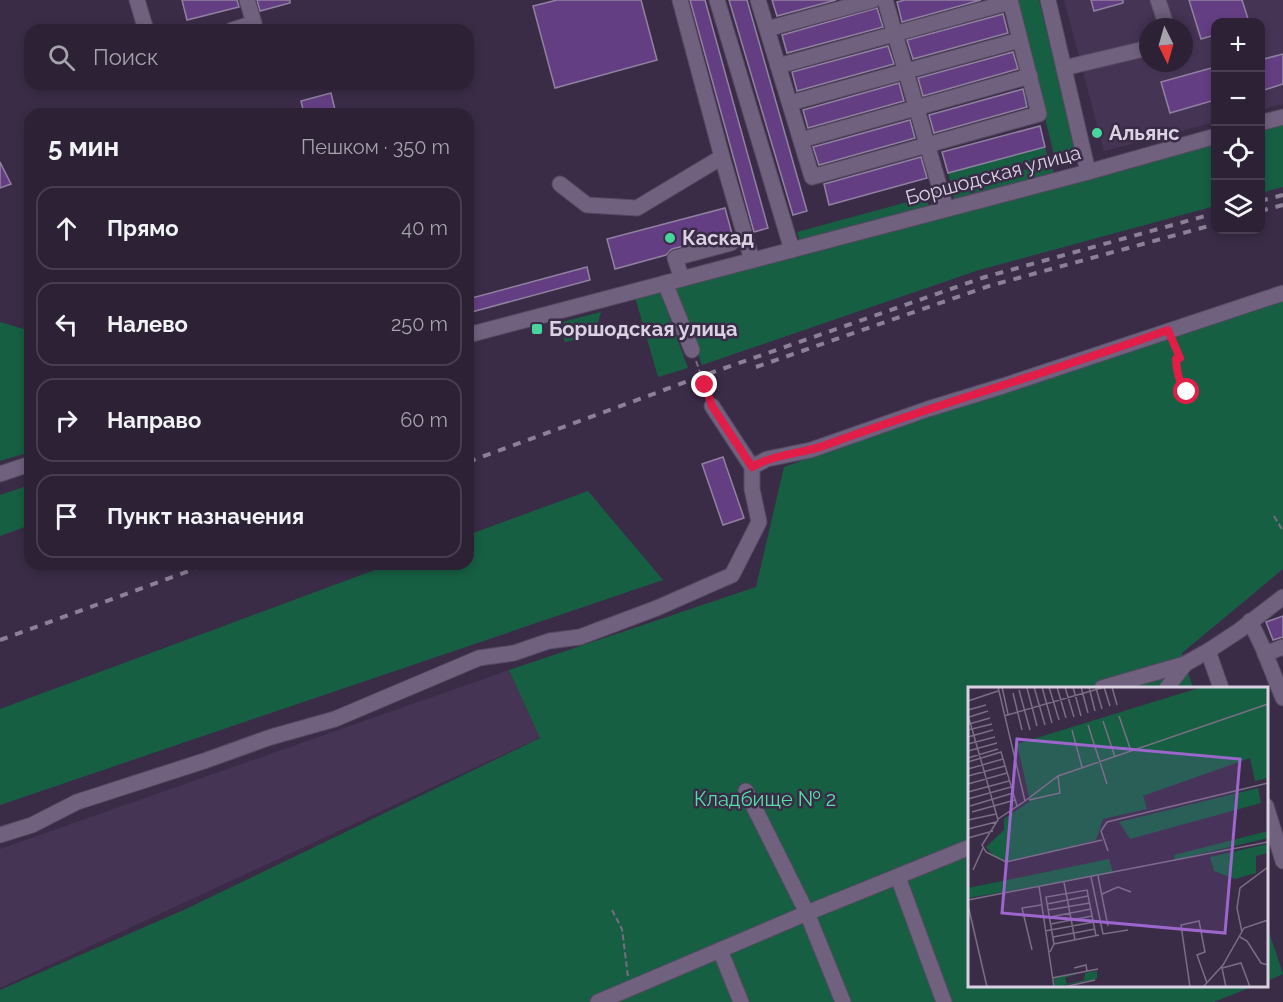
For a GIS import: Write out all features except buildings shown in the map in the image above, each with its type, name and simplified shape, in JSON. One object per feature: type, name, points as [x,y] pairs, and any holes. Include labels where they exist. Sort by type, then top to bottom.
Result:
[{"type":"street","points":[[137,0],[144,24]]},
{"type":"street","points":[[247,0],[254,23],[251,24]]},
{"type":"street","points":[[680,0],[752,260]]},
{"type":"street","points":[[717,0],[792,250]]},
{"type":"street","points":[[758,0],[789,103],[812,177],[1040,114],[1010,1],[778,66]]},
{"type":"street","points":[[767,29],[873,0]]},
{"type":"street","points":[[885,0],[946,209]]},
{"type":"street","points":[[1048,0],[1088,172]]},
{"type":"street","points":[[1158,0],[1164,18]]},
{"type":"street","points":[[789,103],[1020,40]]},
{"type":"street","points":[[1064,68],[1139,50]]},
{"type":"street","points":[[801,140],[1030,76]]},
{"type":"street","points":[[1265,122],[1283,117]]},
{"type":"street","name":"Боршодская улица","points":[[474,333],[1088,172],[1211,137]]},
{"type":"street","points":[[561,184],[587,205],[637,208],[722,158]]},
{"type":"street","points":[[682,279],[675,258],[731,243]]},
{"type":"street","points":[[665,283],[692,350]]},
{"type":"street","points":[[752,467],[767,459],[811,450],[928,409],[1283,293]]},
{"type":"street","points":[[0,835],[32,825],[77,802],[204,762],[272,737],[335,719],[478,658],[514,653],[549,641],[580,637],[657,608],[732,575],[759,522],[752,489],[752,467],[712,406]]},
{"type":"street","points":[[0,474],[24,466]]},
{"type":"street","points":[[1105,687],[1185,663],[1208,651],[1283,597]]},
{"type":"street","points":[[1250,621],[1282,693]]},
{"type":"street","points":[[1265,654],[1283,647]]},
{"type":"street","points":[[1208,651],[1221,687]]},
{"type":"street","points":[[1168,687],[1185,663]]},
{"type":"street","points":[[746,791],[807,913],[843,1002]]},
{"type":"street","points":[[1268,812],[1283,861]]},
{"type":"street","points":[[598,1002],[631,996],[720,950],[968,847]]},
{"type":"street","points":[[898,877],[944,1002]]},
{"type":"street","points":[[720,950],[741,1002]]},
{"type":"path","points":[[1168,330],[1179,353],[1180,358],[1176,359],[1176,368],[1183,388],[1187,392]]},
{"type":"path","points":[[692,350],[712,406]]},
{"type":"path","points":[[1274,516],[1283,531]]},
{"type":"path","points":[[612,910],[622,929],[631,996]]},
{"type":"shaded area","points":[[1064,0],[1283,0],[1283,104],[1265,109],[1265,18],[1211,18],[1211,123],[1104,151]]},
{"type":"shaded area","points":[[509,670],[541,737],[0,988],[0,849]]},
{"type":"green space","points":[[1016,0],[1039,0],[1075,149],[1054,155]]},
{"type":"green space","points":[[1283,123],[1283,187],[1265,192],[1265,180],[1265,128]]},
{"type":"green space","points":[[1211,142],[1211,207],[979,270],[702,365],[673,285]]},
{"type":"green space","points":[[1045,147],[1048,157],[951,183],[948,173]]},
{"type":"green space","points":[[1051,163],[1054,173],[954,199],[951,189]]},
{"type":"green space","points":[[926,197],[929,207],[800,242],[797,232]]},
{"type":"green space","points":[[659,289],[688,368],[658,377],[635,297]]},
{"type":"green space","name":"Кладбище № 2","points":[[1283,300],[1283,569],[1182,653],[1193,687],[968,687],[968,987],[1252,987],[1214,1002],[0,1002],[0,990],[186,909],[540,738],[509,670],[756,587],[784,467],[1026,382]]},
{"type":"green space","points":[[601,312],[594,336],[565,342],[558,323]]},
{"type":"green space","points":[[0,322],[24,329],[24,454],[0,461]]},
{"type":"green space","points":[[24,487],[24,527],[0,536],[0,495]]},
{"type":"green space","points":[[588,491],[663,580],[0,805],[0,709],[375,570],[474,570],[474,533]]},
{"type":"green space","points":[[1268,929],[1283,974],[1268,981]]},
{"type":"railway","points":[[1265,200],[1283,195]]},
{"type":"railway","points":[[1265,210],[1283,205]]},
{"type":"railway","points":[[474,460],[702,376],[985,277],[1211,214]]},
{"type":"railway","points":[[756,367],[989,286],[1211,225]]},
{"type":"railway","points":[[0,640],[192,570]]},
{"type":"place","name":"Альянс","points":[[1097,133]]},
{"type":"place","name":"Каскад","points":[[670,238]]},
{"type":"place","name":"Боршодская улица","points":[[537,329]]},
{"type":"route","points":[[705,385],[712,406],[752,467],[767,459],[811,450],[1168,330],[1179,353],[1180,358],[1176,359],[1176,368],[1183,388],[1187,392]]}]
